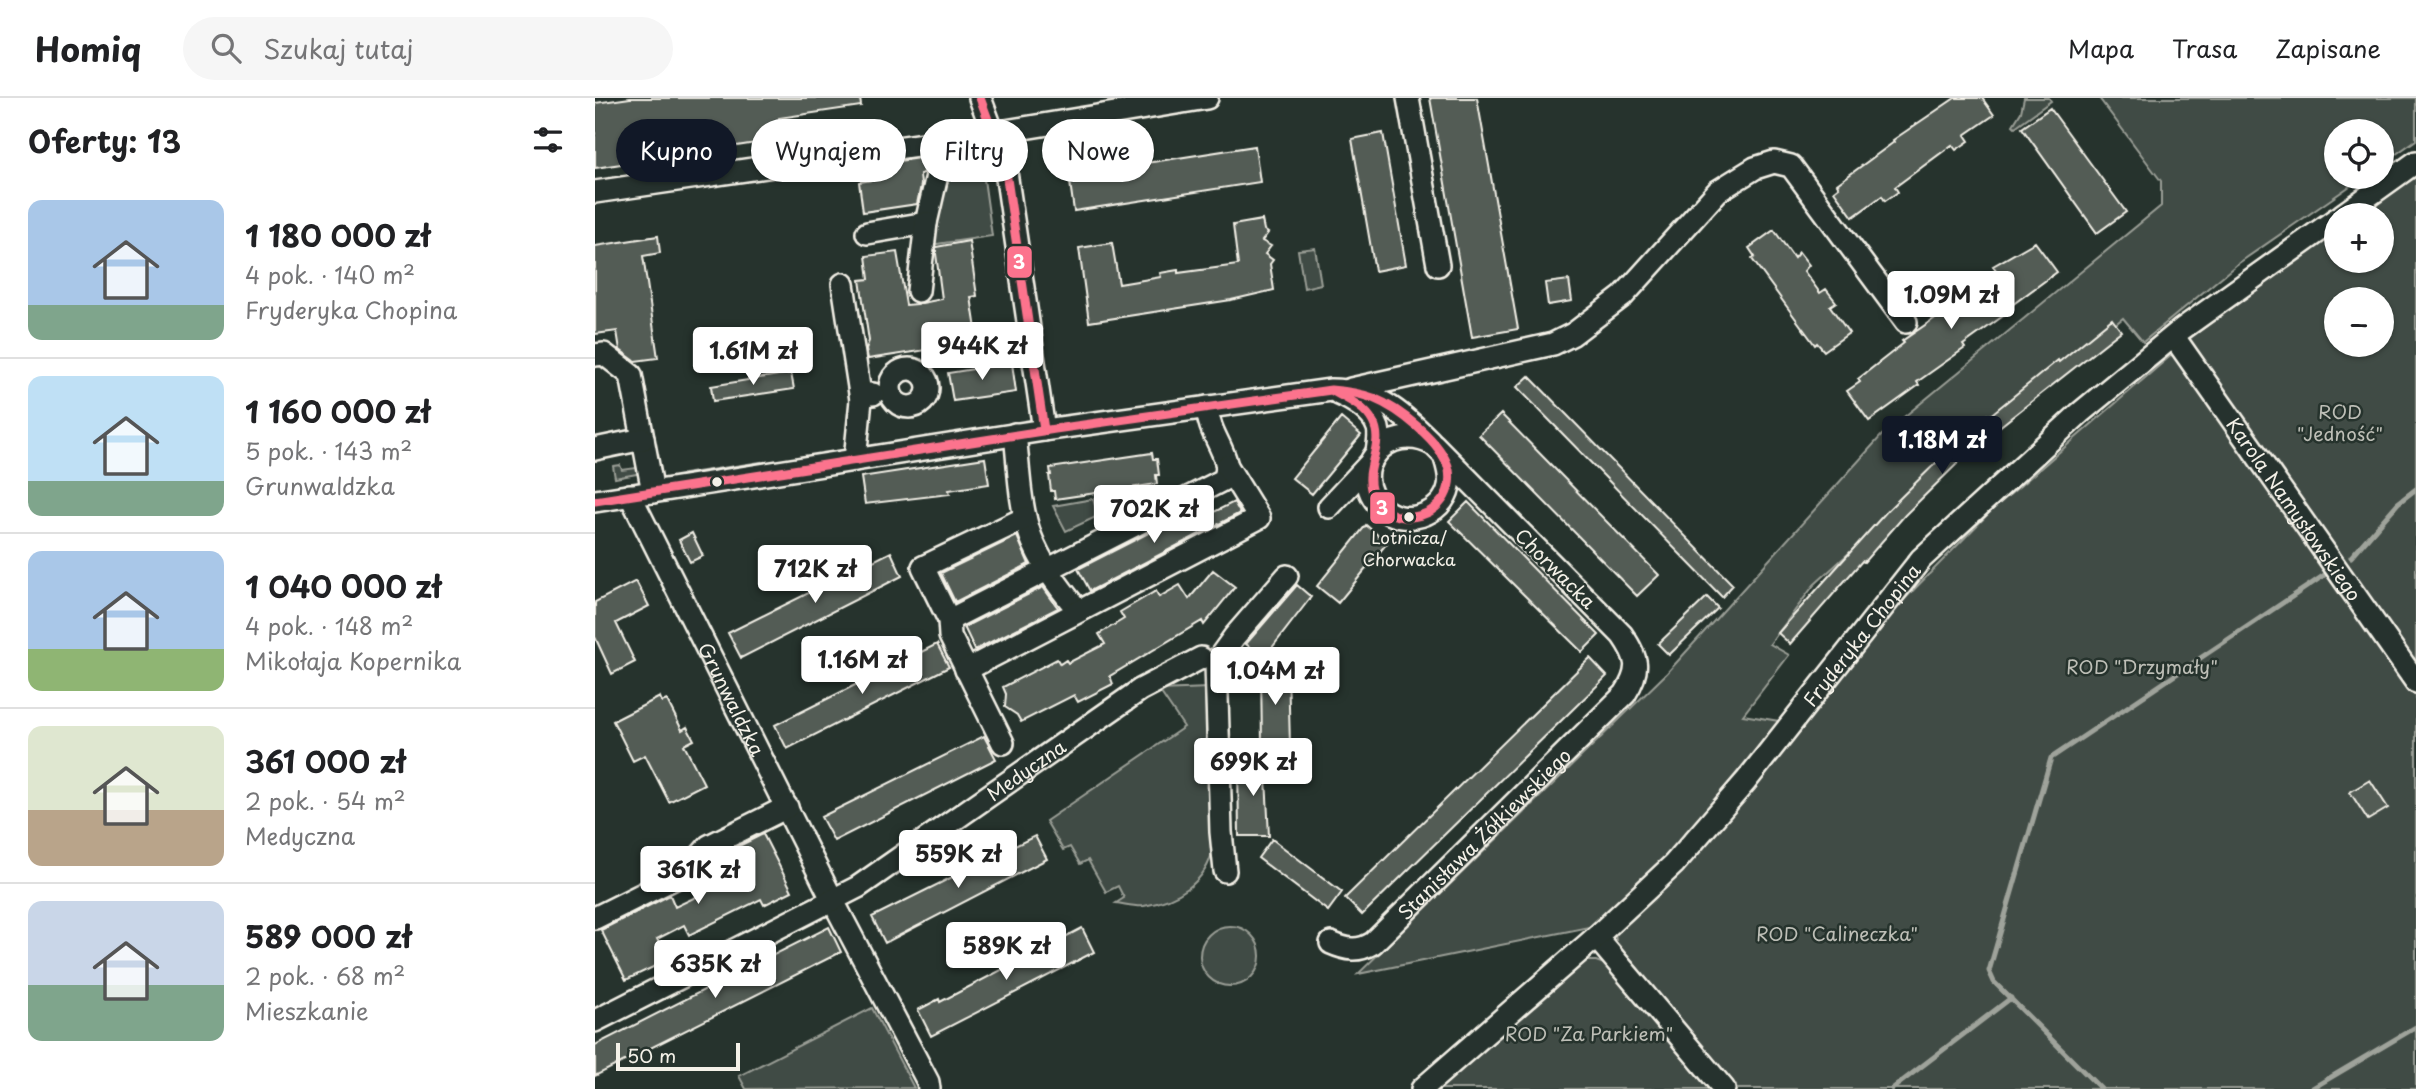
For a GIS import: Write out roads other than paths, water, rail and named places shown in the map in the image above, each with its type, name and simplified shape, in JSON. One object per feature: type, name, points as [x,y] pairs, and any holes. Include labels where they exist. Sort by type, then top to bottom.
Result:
[{"type":"street","points":[[980,98],[989,119]]},
{"type":"street","points":[[1028,127],[1207,98]]},
{"type":"street","points":[[1408,98],[1438,265]]},
{"type":"street","points":[[595,192],[920,145]]},
{"type":"street","points":[[595,501],[1015,434],[1338,390],[1541,348],[1565,338],[1623,296],[1718,191],[1755,168],[1774,162],[1791,166],[1906,322]]},
{"type":"street","points":[[2358,203],[2416,162]]},
{"type":"street","points":[[918,291],[926,223],[936,182]]},
{"type":"street","points":[[1008,182],[1044,430]]},
{"type":"street","points":[[867,233],[926,223]]},
{"type":"street","name":"Fryderyka Chopina","points":[[1422,1089],[1596,937],[1674,864],[1708,827],[1921,559],[2080,413],[2174,337],[2324,228]]},
{"type":"street","points":[[843,284],[860,390],[855,460]]},
{"type":"street","name":"Karola Namysłowskiego","points":[[2174,337],[2416,682]]},
{"type":"street","points":[[595,355],[604,354],[631,375],[653,492]]},
{"type":"street","points":[[860,390],[902,371],[912,370],[922,374],[927,384],[927,395],[920,403],[910,407],[899,404],[893,396],[892,382],[902,371]]},
{"type":"street","points":[[860,390],[869,394],[893,396]]},
{"type":"street","points":[[1329,508],[1374,457],[1395,439],[1411,436],[1423,438],[1439,450],[1450,472],[1447,493],[1434,510],[1409,518],[1388,512],[1375,499],[1370,487],[1369,473],[1374,457],[1378,428],[1371,417],[1338,390]]},
{"type":"street","name":"Chorwacka","points":[[1338,390],[1373,397],[1402,414],[1622,635],[1630,646],[1636,667],[1625,694]]},
{"type":"street","points":[[966,670],[1259,518],[1227,466],[1209,423],[1207,407]]},
{"type":"street","points":[[1015,434],[1025,517],[1031,539],[1048,570],[1078,610]]},
{"type":"street","points":[[595,449],[643,439]]},
{"type":"street","points":[[949,620],[1216,486],[1227,476],[1227,466]]},
{"type":"street","name":"Grunwaldzka","points":[[630,495],[929,1089]]},
{"type":"street","points":[[1003,743],[950,636],[949,620],[923,567],[1025,517]]},
{"type":"street","points":[[1225,870],[1221,832],[1216,663],[1234,637],[1287,576]]},
{"type":"street","name":"Medyczna","points":[[595,1021],[858,887],[1140,690],[1201,658]]},
{"type":"street","name":"Stanisława Żółkiewskiego","points":[[1331,943],[1355,950],[1373,943],[1625,694]]},
{"type":"street","points":[[595,918],[685,873],[709,846],[787,807]]},
{"type":"street","points":[[1596,937],[1724,1089]]},
{"type":"waterway","points":[[2351,557],[2398,503],[2416,489]]},
{"type":"waterway","points":[[2101,1089],[1994,982],[1989,971],[2051,758],[2329,572]]},
{"type":"waterway","points":[[1892,1089],[2011,998]]},
{"type":"waterway","points":[[2311,1089],[2416,1027]]},
{"type":"place","name":"Lotnicza/ Chorwacka","points":[[1409,517]]},
{"type":"park label","name":"ROD \"Jedność\"","points":[[2340,422]]},
{"type":"park label","name":"ROD \"Drzymały\"","points":[[2142,666]]},
{"type":"park label","name":"ROD \"Calineczka\"","points":[[1837,933]]},
{"type":"park label","name":"ROD \"Za Parkiem\"","points":[[1589,1033]]}]
